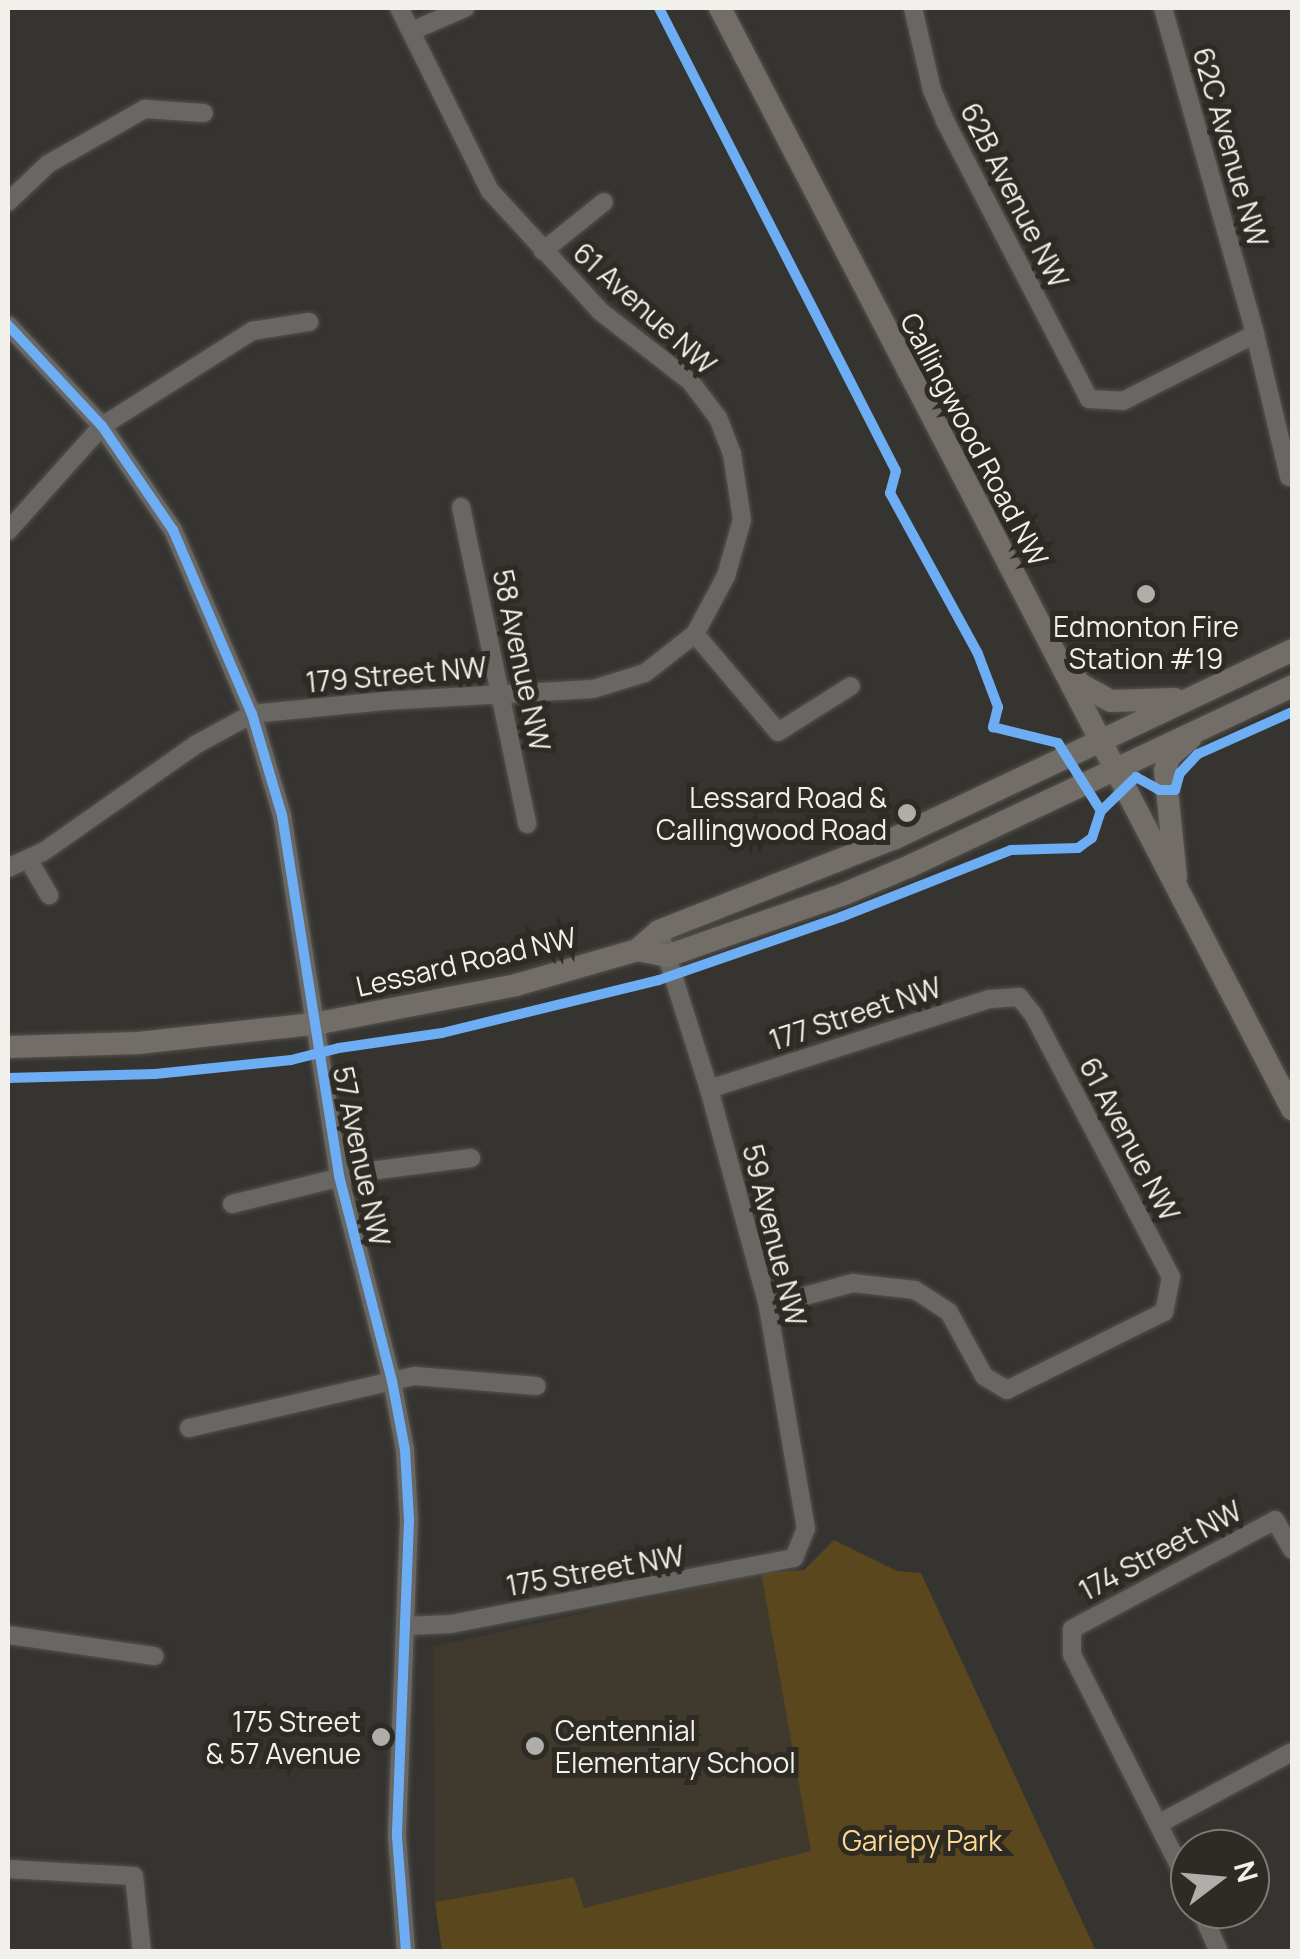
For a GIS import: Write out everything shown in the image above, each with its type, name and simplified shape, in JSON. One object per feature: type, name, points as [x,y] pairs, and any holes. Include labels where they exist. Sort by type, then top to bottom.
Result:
[{"type":"main road","name":"Callingwood Road NW","points":[[720,8],[1292,1109]]},
{"type":"main road","points":[[1045,637],[1080,684],[1111,701],[1153,703],[1208,693],[1292,650]]},
{"type":"main road","points":[[666,956],[844,894],[1292,686]]},
{"type":"main road","name":"Lessard Road NW","points":[[8,1046],[138,1043],[314,1024],[480,993],[637,950],[658,931],[833,865],[1208,693]]},
{"type":"main road","points":[[1178,894],[1166,771],[1170,758],[1207,723]]},
{"type":"main road","name":"Lessard Road NW","points":[[637,950],[666,956]]},
{"type":"street","name":"61 Avenue NW","points":[[399,8],[490,191],[601,312],[690,381],[718,418],[732,454],[742,520]]},
{"type":"street","points":[[412,32],[465,8]]},
{"type":"street","name":"62B Avenue NW","points":[[913,8],[932,90],[944,121],[1090,398],[1123,401],[1255,334]]},
{"type":"street","name":"62C Avenue NW","points":[[1163,8],[1255,334],[1288,477]]},
{"type":"street","points":[[8,202],[48,164],[145,109],[204,113]]},
{"type":"street","name":"61 Avenue NW","points":[[543,252],[604,202]]},
{"type":"street","points":[[8,532],[102,426],[252,331],[309,322]]},
{"type":"street","name":"57 Avenue NW","points":[[8,325],[102,426],[173,530],[252,714],[282,815],[338,1176],[392,1380],[409,1487],[397,1837],[406,1952]]},
{"type":"street","name":"58 Avenue NW","points":[[462,508],[503,692],[527,824]]},
{"type":"street","name":"179 Street NW","points":[[8,868],[28,859],[195,746],[252,714],[503,692],[593,689],[646,673],[695,634],[726,576],[742,520]]},
{"type":"street","points":[[695,634],[778,732],[851,686]]},
{"type":"street","points":[[28,859],[49,895]]},
{"type":"street","name":"59 Avenue NW","points":[[658,931],[709,1089],[768,1306],[806,1529],[794,1558]]},
{"type":"street","name":"61 Avenue NW","points":[[768,1306],[853,1284],[915,1290],[949,1312],[984,1376],[1007,1390],[1164,1312],[1171,1277],[1033,1014],[1019,997]]},
{"type":"street","name":"177 Street NW","points":[[709,1089],[990,999],[1019,997]]},
{"type":"street","name":"57 Avenue NW","points":[[232,1204],[338,1176],[471,1158]]},
{"type":"street","points":[[190,1428],[392,1380],[432,1376],[537,1386]]},
{"type":"street","name":"174 Street NW","points":[[1160,1823],[1072,1654],[1072,1629],[1275,1520],[1292,1549]]},
{"type":"street","name":"175 Street NW","points":[[406,1626],[451,1624],[794,1558]]},
{"type":"street","points":[[8,1635],[154,1656]]},
{"type":"street","points":[[1170,1845],[1160,1823],[1292,1752]]},
{"type":"street","points":[[8,1869],[134,1876],[142,1952]]},
{"type":"street","points":[[1209,1929],[1220,1952]]},
{"type":"shaded area","points":[[761,1573],[812,1851],[584,1908],[574,1877],[435,1902],[433,1647]]},
{"type":"green space","name":"Gariepy Park","points":[[834,1540],[897,1571],[921,1573],[1096,1951],[442,1951],[435,1902],[574,1877],[584,1908],[811,1851],[761,1573],[804,1570]]},
{"type":"cycle path","points":[[659,8],[896,471],[890,493],[978,654],[998,707],[993,727],[1058,743],[1101,811]]},
{"type":"cycle path","points":[[8,325],[102,426],[173,530],[252,714],[282,815],[339,1176],[392,1381],[405,1450],[409,1520],[397,1837],[406,1952]]},
{"type":"cycle path","points":[[8,1078],[155,1074],[291,1060],[339,1048],[442,1033],[659,980],[841,917],[1011,850],[1078,848],[1092,838],[1101,811],[1136,777],[1159,790],[1175,790],[1180,773],[1198,754],[1292,712]]},
{"type":"place","name":"Edmonton Fire Station #19","points":[[1146,594]]},
{"type":"place","name":"Lessard Road & Callingwood Road","points":[[907,813]]},
{"type":"place","name":"175 Street & 57 Avenue","points":[[381,1737]]},
{"type":"place","name":"Centennial Elementary School","points":[[535,1746]]}]
